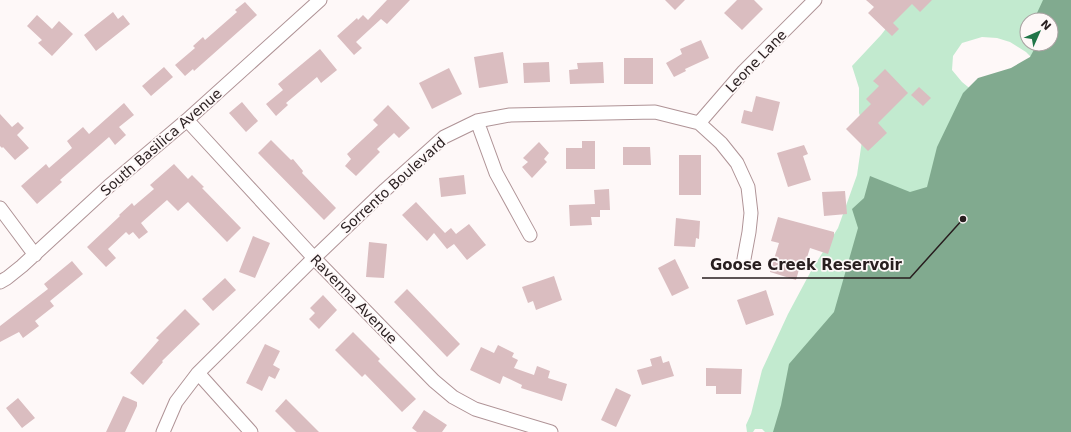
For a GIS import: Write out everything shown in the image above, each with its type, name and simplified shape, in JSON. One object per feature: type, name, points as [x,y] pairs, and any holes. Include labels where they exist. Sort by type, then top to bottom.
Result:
[{"type":"street","name":"South Basilica Avenue","points":[[0,282],[35,255],[109,186],[188,120],[320,0]]},
{"type":"street","name":"Leone Lane","points":[[699,124],[744,71],[815,0]]},
{"type":"street","name":"Sorrento Boulevard","points":[[163,432],[176,402],[198,373],[314,258],[385,190],[444,137],[477,121],[510,115],[655,112],[699,124],[721,143],[737,163],[748,187],[751,213],[744,259]]},
{"type":"street","name":"Ravenna Avenue","points":[[188,120],[314,258],[434,380],[453,397],[476,409],[551,432]]},
{"type":"street","points":[[477,121],[496,173],[530,235]]},
{"type":"street","points":[[0,208],[35,255]]},
{"type":"street","points":[[198,373],[251,432]]},
{"type":"shaded area","points":[[908,0],[1058,0],[1058,12],[1019,12],[1019,48],[1010,42],[997,38],[982,37],[962,43],[953,56],[952,70],[962,82],[973,91],[814,432],[765,432],[762,429],[755,429],[753,432],[747,432],[746,425],[751,414],[762,370],[788,314],[811,271],[838,228],[857,175],[864,127],[859,113],[859,88],[852,66],[881,35]]},
{"type":"shaded area","points":[[1043,0],[1071,0],[1071,432],[773,432],[781,405],[789,364],[834,312],[858,228],[852,209],[864,198],[870,176],[910,192],[927,187],[937,147],[963,93],[978,78],[1011,68],[1030,57],[1033,52],[1059,52],[1059,12],[1037,12]]},
{"type":"shaded area","points":[[1059,34],[1060,69],[1033,59],[1026,52],[1059,52]]},
{"type":"building","points":[[387,0],[410,0],[387,24],[381,19],[356,42],[362,48],[354,55],[337,36],[357,18],[358,20],[363,15],[368,20]]},
{"type":"building","points":[[665,0],[685,0],[675,10]]},
{"type":"building","points":[[737,0],[754,0],[763,9],[742,30],[724,13]]},
{"type":"building","points":[[866,0],[932,0],[920,12],[912,4],[893,23],[899,29],[892,36],[868,13],[874,7]]},
{"type":"building","points":[[245,2],[257,15],[194,71],[193,69],[185,76],[175,65],[195,48],[193,46],[203,37],[205,40],[237,12],[235,10]]},
{"type":"building","points":[[113,12],[118,19],[123,15],[130,24],[96,51],[84,35]]},
{"type":"building","points":[[37,15],[52,29],[59,21],[73,34],[52,56],[38,43],[42,40],[27,26]]},
{"type":"building","points":[[701,40],[709,58],[685,69],[686,71],[674,77],[666,63],[682,54],[680,49]]},
{"type":"building","points":[[320,49],[337,70],[321,83],[317,77],[286,103],[288,105],[276,116],[266,104],[283,90],[278,84]]},
{"type":"building","points":[[503,52],[508,83],[479,88],[474,57]]},
{"type":"building","points":[[624,58],[653,58],[653,84],[624,84]]},
{"type":"building","points":[[549,62],[550,82],[524,83],[523,63]]},
{"type":"building","points":[[603,62],[604,83],[570,84],[569,70],[578,69],[577,63]]},
{"type":"building","points":[[164,67],[173,77],[151,96],[142,86]]},
{"type":"building","points":[[449,68],[462,94],[432,109],[419,83]]},
{"type":"building","points":[[885,69],[908,93],[878,123],[887,133],[868,151],[846,129],[871,104],[866,99],[879,86],[873,81]]},
{"type":"building","points":[[919,87],[931,98],[923,106],[911,95]]},
{"type":"building","points":[[756,96],[780,102],[773,131],[741,123],[744,110],[752,112]]},
{"type":"building","points":[[242,102],[258,121],[246,132],[229,113]]},
{"type":"building","points":[[124,103],[134,115],[119,127],[126,135],[115,145],[109,137],[60,180],[62,182],[37,204],[21,186],[46,164],[49,168],[72,148],[67,141],[83,127],[89,134]]},
{"type":"building","points":[[388,105],[410,128],[399,138],[394,133],[377,149],[380,152],[356,176],[345,166],[351,159],[347,154],[378,125],[373,120]]},
{"type":"building","points":[[0,114],[12,127],[18,122],[24,128],[17,135],[29,148],[15,160],[3,147],[2,148],[0,146]]},
{"type":"building","points":[[271,140],[291,160],[293,159],[303,171],[302,173],[336,208],[324,220],[258,153]]},
{"type":"building","points":[[582,141],[595,141],[595,169],[566,169],[566,148],[582,148]]},
{"type":"building","points":[[539,142],[549,153],[544,159],[547,162],[532,178],[522,167],[528,162],[523,158]]},
{"type":"building","points":[[804,145],[808,154],[803,156],[811,180],[788,187],[777,153]]},
{"type":"building","points":[[623,147],[650,147],[651,165],[623,165]]},
{"type":"building","points":[[679,155],[701,155],[701,195],[679,195]]},
{"type":"building","points":[[174,164],[188,179],[192,175],[204,187],[202,188],[241,228],[227,242],[188,202],[178,211],[167,200],[141,223],[148,232],[139,239],[133,232],[129,235],[126,232],[108,249],[116,258],[106,267],[87,247],[132,203],[134,206],[154,189],[150,185]]},
{"type":"building","points":[[464,175],[466,194],[441,197],[439,178]]},
{"type":"building","points":[[609,189],[610,210],[600,210],[600,217],[591,217],[592,225],[570,226],[569,205],[595,204],[594,190]]},
{"type":"building","points":[[845,191],[847,214],[824,216],[822,192]]},
{"type":"building","points":[[416,202],[445,233],[451,228],[456,234],[469,224],[486,245],[467,260],[454,244],[447,249],[434,233],[427,241],[402,215]]},
{"type":"building","points":[[778,217],[834,232],[828,254],[810,248],[804,267],[800,266],[796,280],[770,272],[779,243],[771,241]]},
{"type":"building","points":[[676,218],[700,221],[699,239],[696,238],[695,247],[674,246]]},
{"type":"building","points":[[253,236],[270,243],[255,278],[239,272]]},
{"type":"building","points":[[369,242],[387,244],[384,278],[366,277]]},
{"type":"building","points":[[675,259],[689,288],[672,296],[658,268]]},
{"type":"building","points":[[72,261],[83,274],[50,301],[54,306],[35,321],[39,326],[23,338],[19,332],[0,342],[0,326],[48,289],[44,284]]},
{"type":"building","points":[[554,276],[562,300],[536,310],[533,301],[528,303],[522,287]]},
{"type":"building","points":[[225,278],[236,290],[213,311],[202,299]]},
{"type":"building","points":[[407,289],[460,344],[447,357],[394,302]]},
{"type":"building","points":[[766,290],[774,315],[746,325],[737,300]]},
{"type":"building","points":[[323,295],[337,310],[319,329],[309,319],[315,313],[310,308]]},
{"type":"building","points":[[185,309],[200,324],[162,361],[163,362],[143,385],[130,373],[159,340],[156,338]]},
{"type":"building","points":[[353,332],[380,359],[378,361],[416,399],[402,412],[365,374],[362,377],[335,350]]},
{"type":"building","points":[[265,344],[280,351],[273,365],[280,369],[275,379],[269,376],[262,391],[246,383]]},
{"type":"building","points":[[498,345],[514,353],[512,357],[518,360],[514,368],[534,375],[537,366],[550,371],[548,378],[567,384],[562,401],[521,388],[522,385],[503,376],[500,384],[470,370],[481,347],[494,353]]},
{"type":"building","points":[[661,356],[663,363],[669,361],[674,376],[642,385],[637,370],[652,366],[650,359]]},
{"type":"building","points":[[706,368],[742,369],[741,394],[716,394],[716,386],[706,386]]},
{"type":"building","points":[[616,388],[631,395],[616,427],[601,420]]},
{"type":"building","points":[[123,396],[137,402],[137,406],[125,432],[106,432]]},
{"type":"building","points":[[18,398],[35,418],[22,428],[6,408]]},
{"type":"building","points":[[286,399],[319,432],[296,432],[275,411]]},
{"type":"building","points":[[424,410],[447,425],[442,432],[417,432],[412,428]]},
{"type":"place","name":"Goose Creek Reservoir","points":[[963,219]]}]
